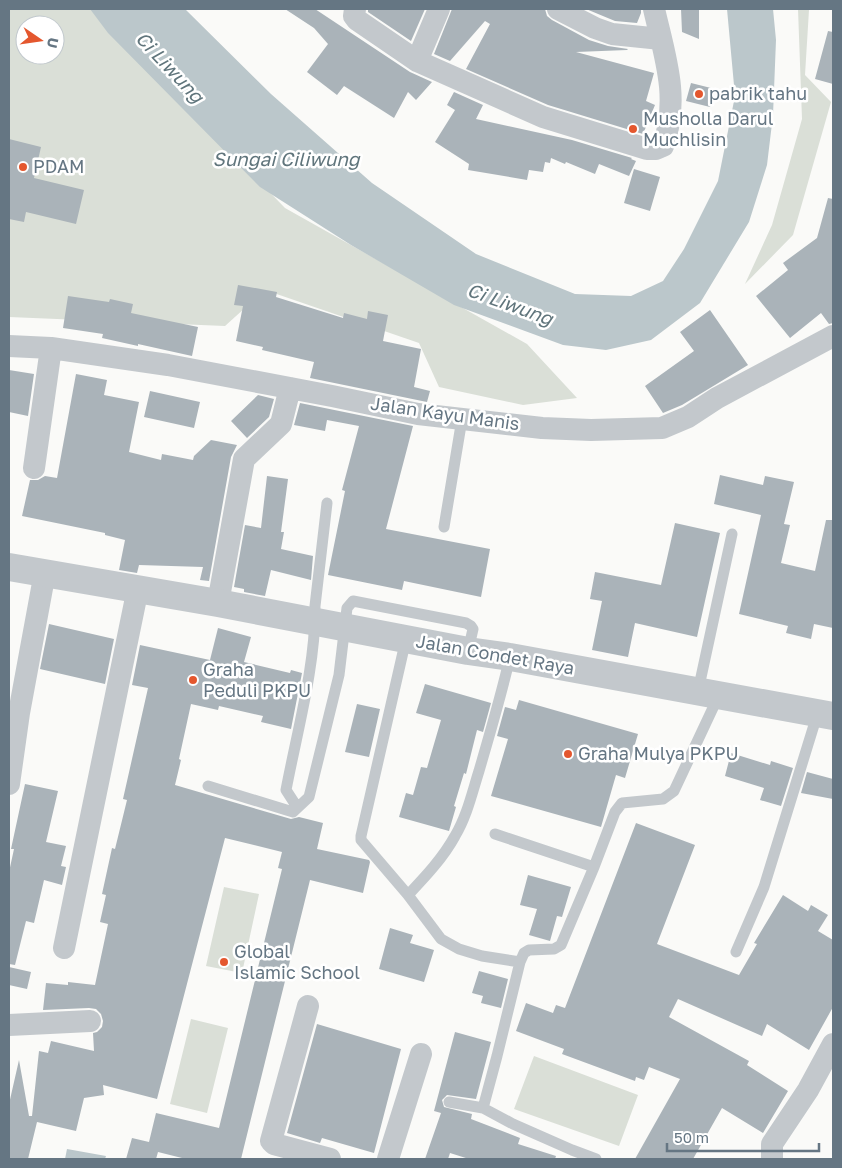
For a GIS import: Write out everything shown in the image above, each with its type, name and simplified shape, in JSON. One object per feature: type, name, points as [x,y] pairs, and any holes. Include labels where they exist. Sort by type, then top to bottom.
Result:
[{"type":"street","points":[[355,9],[354,16],[357,20],[417,61],[543,117],[647,149],[656,149],[663,146],[671,120],[672,92],[654,9]]},
{"type":"street","points":[[417,61],[439,9]]},
{"type":"street","points":[[558,9],[595,28],[612,34],[661,39]]},
{"type":"street","name":"Jalan Kayu Manis","points":[[9,346],[51,348],[168,365],[418,414],[542,428],[591,430],[662,428],[688,416],[717,398],[833,336]]},
{"type":"street","points":[[34,468],[51,348]]},
{"type":"street","points":[[218,603],[244,459],[281,424],[290,388]]},
{"type":"street","name":"Jalan Condet Raya","points":[[9,572],[45,572],[138,588],[468,651],[826,714]]},
{"type":"street","points":[[9,784],[45,572]]},
{"type":"street","points":[[64,948],[138,588]]},
{"type":"street","points":[[308,1006],[271,1141],[304,1156],[330,1159]]},
{"type":"street","points":[[9,1025],[90,1021]]},
{"type":"street","points":[[772,1159],[772,1144],[808,1090],[833,1044]]},
{"type":"street","points":[[388,1159],[421,1054]]},
{"type":"lane","points":[[444,527],[462,419]]},
{"type":"lane","points":[[297,807],[286,790],[310,668],[327,503]]},
{"type":"lane","points":[[483,1108],[498,1056],[520,962],[524,954],[529,950],[554,949],[561,945],[615,812],[622,803],[663,799],[674,791],[708,692],[732,534]]},
{"type":"lane","points":[[208,786],[293,812],[309,796],[339,675],[347,608],[353,601],[466,623],[473,629],[468,651]]},
{"type":"lane","points":[[406,639],[360,836],[361,840],[408,895],[441,939],[459,949],[482,956],[520,962]]},
{"type":"lane","points":[[408,895],[448,848],[467,810],[499,704],[510,657]]},
{"type":"lane","points":[[736,952],[764,888],[826,714]]},
{"type":"lane","points":[[495,834],[594,867]]},
{"type":"lane","points":[[449,1102],[483,1108],[547,1139],[596,1159]]},
{"type":"shaded area","points":[[9,9],[92,9],[285,208],[527,344],[577,398],[523,405],[439,387],[419,343],[265,290],[225,326],[9,317]]},
{"type":"shaded area","points":[[798,9],[809,10],[805,75],[831,102],[793,235],[745,284],[772,225],[802,119]]},
{"type":"shaded area","points":[[224,887],[259,894],[242,973],[206,966]]},
{"type":"shaded area","points":[[191,1019],[228,1028],[207,1113],[170,1104]]},
{"type":"shaded area","points":[[534,1056],[638,1095],[619,1146],[514,1109]]},
{"type":"water","name":"Sungai Ciliwung","points":[[90,9],[185,9],[271,94],[372,183],[476,254],[575,294],[631,296],[663,281],[684,249],[718,181],[735,96],[727,9],[773,9],[776,40],[773,115],[767,165],[749,222],[700,303],[651,340],[606,350],[563,345],[454,305],[351,245],[260,187],[108,33]]},
{"type":"water","points":[[67,1149],[106,1156],[105,1159],[65,1159]]},
{"type":"building","points":[[285,9],[315,9],[410,72],[432,82],[416,100],[408,92],[394,118],[344,86],[337,95],[307,72],[328,44],[314,28]]},
{"type":"building","points":[[368,9],[425,9],[411,41],[368,12]]},
{"type":"building","points":[[452,9],[545,9],[547,16],[552,20],[589,40],[608,46],[628,49],[576,52],[654,73],[646,101],[655,105],[643,134],[548,105],[466,69],[490,24],[485,21],[450,61],[434,54]]},
{"type":"building","points":[[586,9],[641,9],[641,13],[637,23],[615,21]]},
{"type":"building","points":[[681,9],[699,9],[699,39],[682,32]]},
{"type":"building","points":[[828,31],[833,32],[833,84],[815,79]]},
{"type":"building","name":"pabrik tahu","points":[[691,83],[715,89],[710,107],[686,101]]},
{"type":"building","points":[[454,92],[483,105],[476,119],[572,140],[632,158],[636,161],[629,176],[599,164],[595,174],[551,158],[550,163],[545,162],[543,172],[529,170],[527,180],[468,170],[469,164],[435,142],[455,110],[447,105]]},
{"type":"building","points":[[9,139],[41,147],[34,178],[84,190],[76,224],[26,212],[24,222],[9,219]]},
{"type":"building","points":[[634,169],[660,177],[650,211],[624,203]]},
{"type":"building","points":[[828,198],[833,199],[833,323],[829,324],[821,313],[790,338],[756,296],[788,270],[783,263],[817,238]]},
{"type":"building","points":[[238,285],[277,292],[276,297],[343,318],[344,313],[367,319],[368,311],[388,315],[383,341],[421,349],[414,387],[430,391],[427,402],[310,378],[314,362],[262,350],[263,347],[236,341],[243,306],[234,305]]},
{"type":"building","points":[[68,296],[109,302],[110,299],[133,304],[131,313],[198,327],[192,356],[102,338],[103,334],[63,328]]},
{"type":"building","points":[[710,310],[748,365],[682,405],[663,413],[645,386],[694,351],[680,332]]},
{"type":"building","points":[[9,370],[34,374],[28,416],[9,412]]},
{"type":"building","points":[[76,374],[107,380],[104,395],[139,402],[129,452],[161,460],[162,454],[193,460],[194,456],[211,440],[237,445],[231,457],[209,581],[200,580],[203,567],[139,565],[137,573],[119,570],[125,540],[105,535],[105,533],[22,516],[30,480],[38,480],[45,476],[57,478]]},
{"type":"building","points":[[150,391],[200,402],[194,428],[144,417]]},
{"type":"building","points":[[258,395],[274,399],[269,417],[247,438],[231,421]]},
{"type":"building","points":[[300,403],[413,426],[386,529],[490,549],[481,597],[404,581],[402,590],[328,575],[345,491],[342,490],[359,426],[327,420],[325,431],[294,425]]},
{"type":"building","points":[[720,475],[763,485],[765,476],[794,482],[784,524],[790,525],[781,563],[815,571],[826,520],[833,520],[833,628],[814,624],[811,639],[786,633],[788,626],[739,614],[761,515],[714,504]]},
{"type":"building","points":[[267,476],[288,479],[281,532],[284,532],[281,549],[313,556],[311,580],[271,570],[265,596],[244,592],[244,589],[234,587],[245,525],[261,528]]},
{"type":"building","points":[[675,523],[720,533],[697,637],[635,623],[628,657],[592,650],[602,601],[590,599],[595,572],[661,585]]},
{"type":"building","points":[[49,624],[114,639],[105,684],[40,669]]},
{"type":"building","points":[[218,628],[251,637],[244,662],[290,673],[291,670],[302,673],[291,729],[261,722],[263,716],[219,706],[218,710],[191,704],[175,785],[291,819],[299,817],[323,823],[317,849],[369,860],[363,893],[310,880],[241,1159],[186,1159],[158,1152],[156,1159],[126,1159],[132,1138],[149,1142],[156,1113],[219,1128],[282,869],[278,868],[282,852],[225,838],[157,1099],[103,1085],[104,1095],[84,1098],[76,1131],[37,1122],[28,1159],[9,1159],[9,1104],[19,1060],[29,1116],[32,1116],[39,1051],[48,1053],[51,1041],[94,1051],[93,1033],[102,1027],[101,1014],[96,1009],[43,1010],[46,983],[68,985],[68,982],[95,985],[108,924],[100,922],[106,895],[102,894],[112,848],[115,849],[127,800],[123,799],[148,688],[132,685],[140,645],[210,660]]},
{"type":"building","points":[[425,684],[491,703],[483,732],[477,730],[466,774],[464,773],[454,806],[456,807],[449,831],[399,817],[406,793],[413,795],[421,767],[427,768],[441,720],[416,713]]},
{"type":"building","name":"Graha Mulya PKPU","points":[[519,700],[638,734],[625,778],[616,775],[601,827],[491,796],[508,739],[497,736],[505,707],[516,710]]},
{"type":"building","points":[[357,704],[380,709],[369,757],[345,752]]},
{"type":"building","points":[[731,753],[770,765],[771,761],[793,768],[781,806],[760,800],[764,788],[725,776]]},
{"type":"building","points":[[807,772],[833,779],[833,799],[801,793]]},
{"type":"building","points":[[25,784],[58,791],[46,842],[66,846],[61,866],[66,867],[62,885],[44,880],[34,923],[26,921],[15,965],[9,964],[9,872],[14,849],[11,849]]},
{"type":"building","points":[[636,823],[695,845],[657,944],[739,975],[757,944],[754,943],[783,895],[808,911],[811,905],[828,915],[818,931],[833,940],[833,1007],[809,1050],[767,1024],[762,1036],[678,999],[669,1017],[749,1061],[747,1065],[788,1091],[763,1133],[722,1108],[693,1159],[635,1159],[680,1079],[649,1067],[644,1080],[636,1077],[635,1081],[562,1054],[564,1049],[516,1031],[526,1003],[553,1013],[556,1005],[565,1008]]},
{"type":"building","points":[[528,875],[571,887],[562,917],[557,916],[550,941],[529,935],[537,909],[520,905]]},
{"type":"building","points":[[390,928],[413,935],[410,943],[434,950],[424,982],[379,969]]},
{"type":"building","points":[[9,967],[31,972],[27,989],[9,985]]},
{"type":"building","points":[[479,971],[508,979],[501,1008],[481,1003],[483,996],[472,993]]},
{"type":"building","points":[[317,1024],[401,1049],[374,1153],[322,1138],[320,1143],[287,1133]]},
{"type":"building","points":[[455,1032],[491,1042],[476,1099],[447,1095],[442,1100],[444,1107],[472,1114],[471,1119],[520,1138],[518,1144],[556,1156],[555,1159],[469,1159],[450,1153],[448,1159],[425,1159],[441,1113],[434,1111]]},
{"type":"place","name":"pabrik tahu","points":[[699,94]]},
{"type":"place","name":"Musholla Darul Muchlisin","points":[[633,129]]},
{"type":"place","name":"PDAM","points":[[23,167]]},
{"type":"place","name":"Graha Peduli PKPU","points":[[193,680]]},
{"type":"place","name":"Graha Mulya PKPU","points":[[568,754]]},
{"type":"place","name":"Global Islamic School","points":[[224,962]]},
{"type":"water label","name":"Ci Liwung","points":[[170,67]]},
{"type":"water label","name":"Ci Liwung","points":[[510,304]]}]
